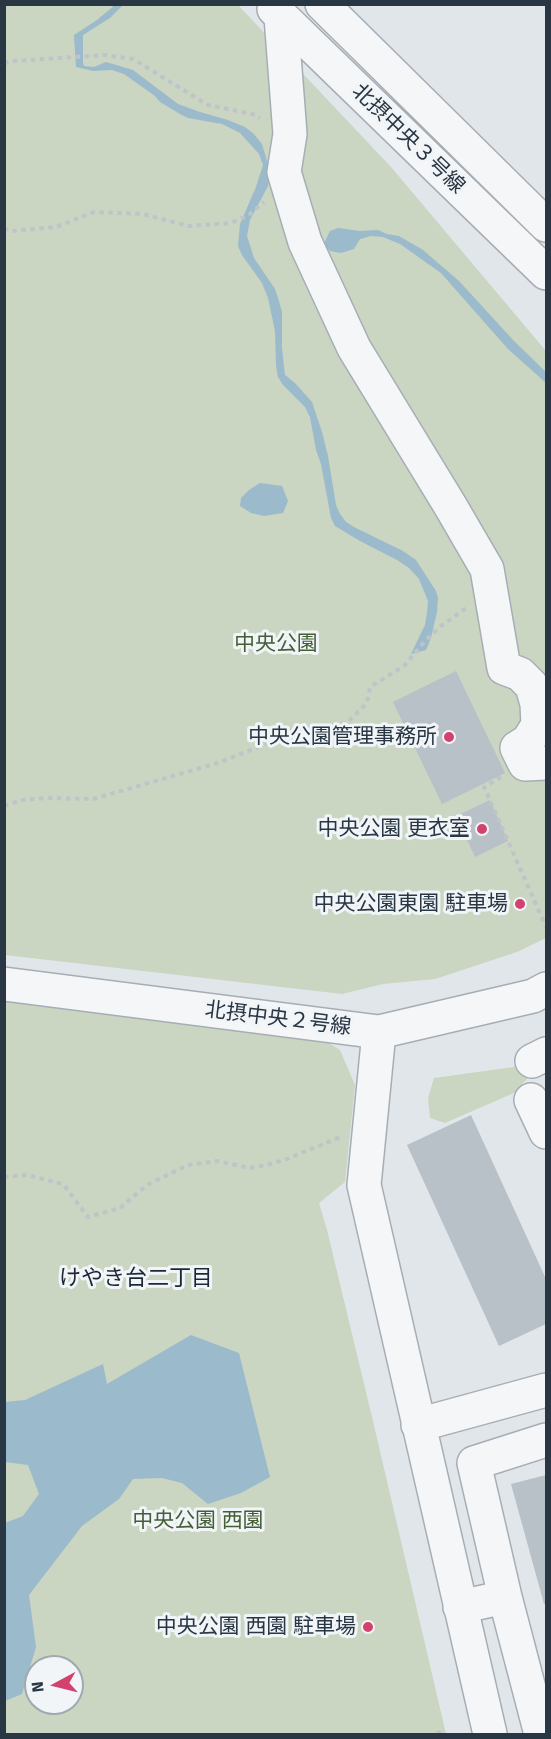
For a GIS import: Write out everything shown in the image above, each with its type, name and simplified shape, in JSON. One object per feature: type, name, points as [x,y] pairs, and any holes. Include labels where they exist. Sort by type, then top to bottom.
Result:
[{"type":"street","name":"北摂中央３号線","points":[[322,4],[546,225]]},
{"type":"street","name":"北摂中央３号線","points":[[275,11],[546,273]]},
{"type":"street","points":[[275,11],[290,134],[284,172],[305,242],[354,348],[487,569],[504,668],[520,674],[532,686],[537,704],[538,725],[528,741],[518,748],[536,764]]},
{"type":"street","name":"北摂中央２号線","points":[[4,984],[379,1032],[532,996],[546,989]]},
{"type":"street","points":[[379,1032],[364,1185],[490,1734]]},
{"type":"street","points":[[531,1100],[546,1132]]},
{"type":"street","points":[[418,1425],[546,1390]]},
{"type":"street","points":[[541,1734],[505,1597],[474,1463],[546,1440]]},
{"type":"street","points":[[460,1607],[505,1597]]},
{"type":"path","points":[[4,63],[104,55],[133,59],[208,105],[252,114],[290,134]]},
{"type":"path","points":[[4,228],[11,231],[56,227],[94,212],[143,214],[188,226],[231,223],[249,215],[264,201],[284,172]]},
{"type":"path","points":[[4,806],[22,800],[45,798],[93,799],[218,762],[263,745],[286,731],[347,723],[367,703],[370,687],[404,666],[441,626],[474,603],[492,594]]},
{"type":"path","points":[[536,764],[484,787],[546,927]]},
{"type":"path","points":[[4,1177],[27,1175],[63,1184],[88,1217],[120,1208],[147,1185],[188,1165],[217,1161],[250,1168],[267,1165],[287,1159],[370,1124]]},
{"type":"path","points":[[437,1734],[444,1729]]},
{"type":"green space","name":"中央公園","points":[[5,5],[238,5],[391,167],[546,351],[546,938],[517,952],[435,979],[383,984],[342,994],[5,955]]},
{"type":"green space","name":"中央公園 西園","points":[[5,999],[322,1039],[340,1050],[355,1085],[345,1182],[319,1203],[446,1734],[5,1734]]},
{"type":"green space","points":[[525,1061],[530,1076],[522,1084],[523,1089],[445,1123],[430,1118],[428,1098],[434,1078],[514,1067]]},
{"type":"water","points":[[115,5],[123,5],[110,18],[83,35],[84,66],[94,67],[106,62],[133,70],[178,104],[245,127],[262,144],[270,171],[268,186],[250,220],[247,236],[254,258],[275,289],[279,301],[282,312],[285,375],[312,402],[328,456],[336,505],[340,514],[354,527],[403,551],[416,560],[436,591],[437,612],[426,650],[411,654],[425,625],[427,613],[428,601],[419,579],[397,560],[335,526],[331,518],[310,417],[305,407],[278,377],[275,331],[268,298],[262,283],[238,246],[240,224],[263,165],[259,154],[240,133],[222,124],[188,118],[180,114],[160,102],[124,74],[112,70],[93,71],[76,67],[74,35]]},
{"type":"water","points":[[338,228],[360,231],[378,230],[399,236],[423,250],[459,281],[546,372],[546,383],[508,349],[441,273],[400,244],[383,237],[371,236],[360,239],[354,249],[341,253],[330,251],[324,244],[330,231]]},
{"type":"water","points":[[260,483],[282,486],[288,501],[283,513],[264,516],[251,513],[240,506],[241,498]]},
{"type":"water","points":[[191,1335],[239,1353],[270,1477],[241,1493],[208,1504],[182,1483],[162,1478],[133,1479],[119,1499],[82,1526],[29,1595],[36,1647],[34,1655],[24,1655],[22,1694],[5,1701],[5,1523],[23,1516],[39,1494],[28,1465],[5,1462],[5,1402],[25,1400],[103,1364],[107,1384]]},
{"type":"building","name":"中央公園管理事務所","points":[[456,671],[505,773],[442,804],[393,702]]},
{"type":"building","name":"中央公園 更衣室","points":[[490,800],[508,841],[475,857],[456,816]]},
{"type":"building","points":[[471,1115],[546,1279],[546,1324],[499,1346],[407,1145]]},
{"type":"building","points":[[546,1475],[546,1603],[544,1604],[511,1484]]},
{"type":"place","name":"中央公園管理事務所","points":[[449,737]]},
{"type":"place","name":"中央公園 更衣室","points":[[482,829]]},
{"type":"place","name":"中央公園東園 駐車場","points":[[520,904]]},
{"type":"place","name":"中央公園 西園 駐車場","points":[[368,1627]]},
{"type":"district","name":"けやき台二丁目","points":[[136,1279]]}]
